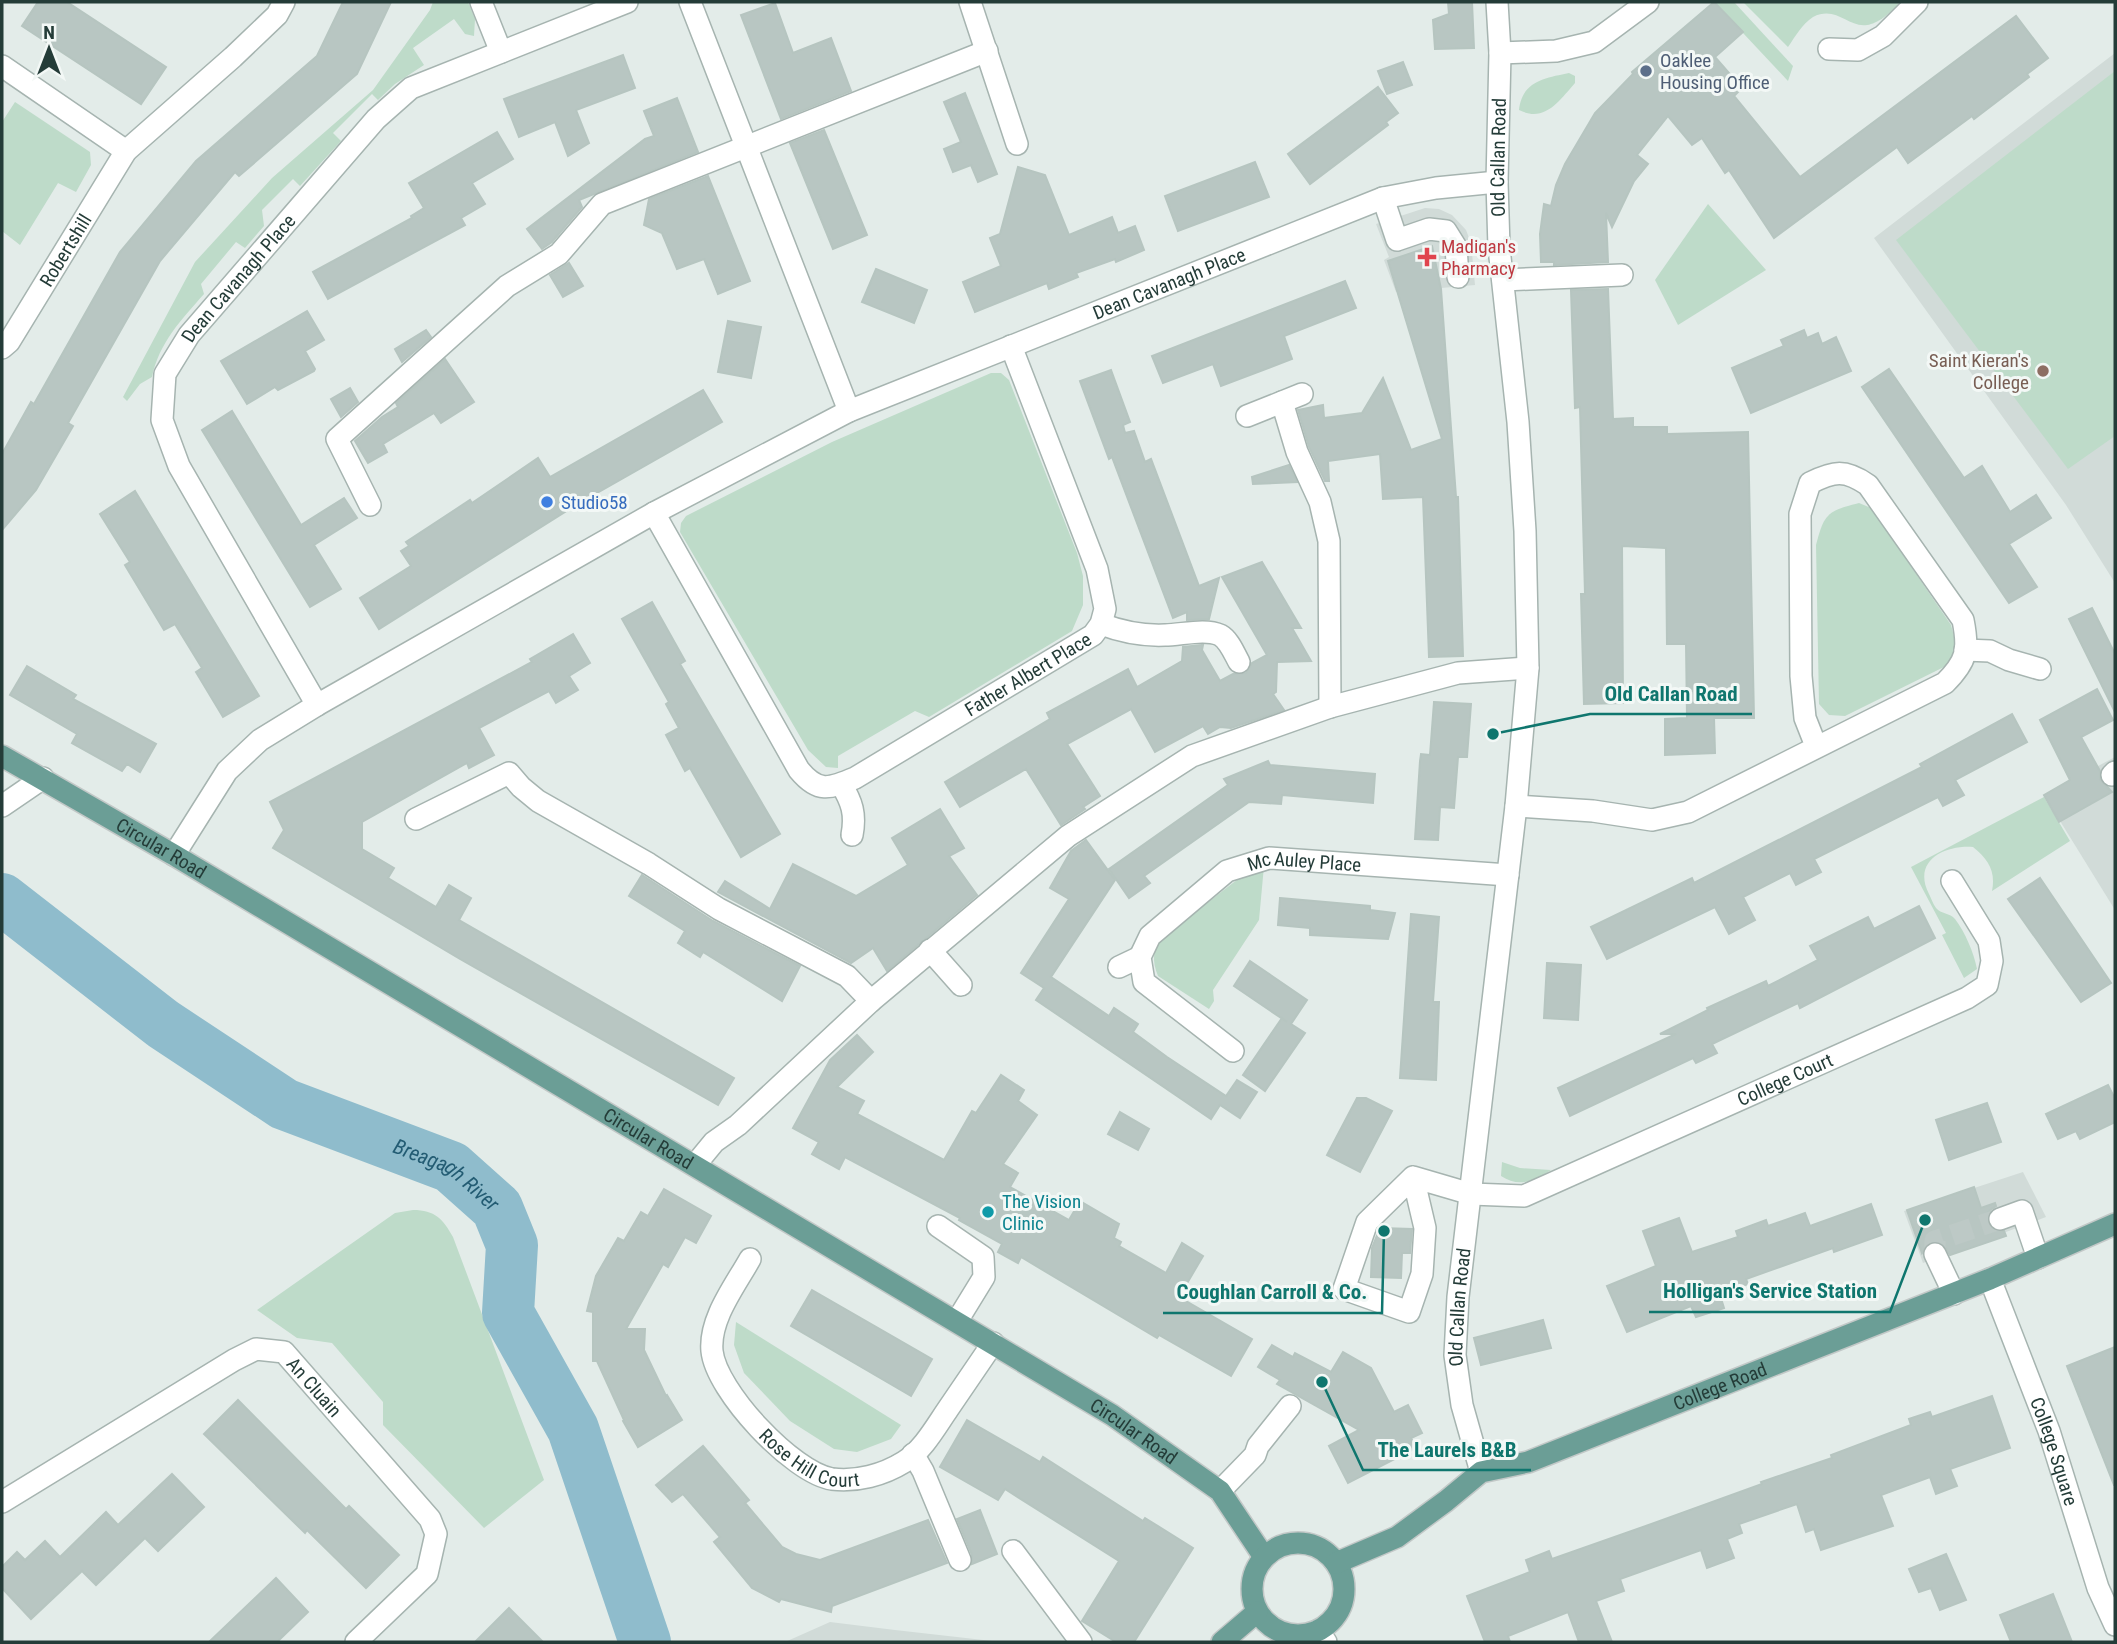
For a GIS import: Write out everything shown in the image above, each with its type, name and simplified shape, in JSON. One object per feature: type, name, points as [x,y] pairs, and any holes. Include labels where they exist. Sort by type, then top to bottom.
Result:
[{"type":"main road","name":"Circular Road","points":[[2,756],[174,855],[1112,1415],[1220,1491],[1264,1557]]},
{"type":"main road","name":"College Road","points":[[1336,1563],[1397,1537],[1446,1502],[1481,1472],[1528,1462],[1954,1294],[2115,1224]]},
{"type":"main road","points":[[1303,1543],[1325,1551],[1336,1563],[1344,1586],[1342,1604],[1322,1637],[1292,1635],[1271,1627],[1257,1612],[1252,1594],[1254,1574],[1264,1557],[1283,1545],[1303,1543]]},
{"type":"main road","points":[[1222,1642],[1257,1612]]},
{"type":"street","name":"Robertshill","points":[[2,348],[9,342],[126,151],[233,57],[277,15],[284,2]]},
{"type":"street","points":[[481,2],[501,52]]},
{"type":"street","name":"Dean Cavanagh Place","points":[[317,705],[179,466],[162,420],[165,374],[189,335],[376,119],[411,88],[627,2]]},
{"type":"street","points":[[690,2],[849,411]]},
{"type":"street","points":[[970,2],[1017,144]]},
{"type":"street","name":"Old Callan Road","points":[[1481,1472],[1461,1405],[1455,1355],[1458,1297],[1516,806],[1528,668],[1525,531],[1497,182],[1500,52],[1497,2]]},
{"type":"street","points":[[1500,52],[1556,51],[1594,42],[1648,2]]},
{"type":"street","points":[[1829,49],[1858,50],[1883,36],[1917,2]]},
{"type":"street","points":[[370,505],[337,439],[507,286],[559,254],[602,204],[988,51]]},
{"type":"street","points":[[2,66],[126,151]]},
{"type":"street","name":"Dean Cavanagh Place","points":[[174,855],[228,771],[260,740],[654,513],[849,411],[1383,198],[1436,188],[1497,182]]},
{"type":"street","points":[[1383,198],[1396,240],[1429,229],[1446,231],[1456,247],[1458,276]]},
{"type":"street","points":[[1503,279],[1622,275]]},
{"type":"street","name":"Father Albert Place","points":[[841,784],[1093,635],[1101,624],[1105,609],[1097,569],[1011,346]]},
{"type":"street","points":[[1247,416],[1292,398],[1297,452],[1320,502],[1329,541],[1330,707]]},
{"type":"street","points":[[1516,806],[1593,811],[1652,820],[1688,812],[1945,682],[1959,669],[1967,645],[1963,620],[1868,485],[1853,474],[1830,473],[1810,483],[1800,514],[1801,676],[1805,718],[1816,746]]},
{"type":"street","points":[[654,513],[799,770],[809,783],[826,787],[841,784],[852,803],[855,819],[852,835]]},
{"type":"street","points":[[1101,624],[1123,633],[1163,636],[1218,634],[1226,639],[1239,662]]},
{"type":"street","points":[[1965,650],[1990,651],[2040,669]]},
{"type":"street","points":[[695,1165],[714,1142],[738,1125],[871,1002],[1068,836],[1192,756],[1330,707],[1458,673],[1528,668]]},
{"type":"street","points":[[416,819],[509,773],[538,801],[649,864],[719,909],[847,976],[871,1002]]},
{"type":"street","points":[[2,806],[43,778]]},
{"type":"street","name":"Mc Auley Place","points":[[1140,957],[1150,936],[1227,872],[1269,858],[1508,875]]},
{"type":"street","name":"College Court","points":[[1471,1194],[1524,1196],[1967,998],[1987,985],[1992,961],[1989,941],[1952,881]]},
{"type":"street","points":[[930,950],[961,985]]},
{"type":"street","points":[[1119,967],[1140,957],[1144,982],[1233,1051]]},
{"type":"street","points":[[1413,1177],[1471,1194]]},
{"type":"street","points":[[1413,1177],[1425,1228],[1422,1275],[1409,1312],[1344,1289],[1367,1222],[1413,1177]]},
{"type":"street","points":[[2000,1219],[2022,1211],[2038,1258]]},
{"type":"street","points":[[938,1227],[983,1257],[984,1277],[957,1321]]},
{"type":"street","points":[[1935,1254],[1954,1294]]},
{"type":"street","name":"Rose Hill Court","points":[[750,1259],[718,1317],[713,1332],[712,1353],[719,1375],[732,1397],[762,1431],[807,1471],[831,1479],[856,1479],[883,1473],[905,1461],[922,1447],[993,1343]]},
{"type":"street","name":"College Square","points":[[1990,1279],[2049,1431],[2098,1588],[2115,1625]]},
{"type":"street","name":"An Cluain","points":[[2,1502],[234,1360],[256,1349],[284,1352],[430,1519],[436,1534],[426,1574],[356,1642]]},
{"type":"street","points":[[1220,1491],[1255,1455],[1258,1446],[1290,1406]]},
{"type":"street","points":[[914,1454],[960,1560]]},
{"type":"street","points":[[1013,1551],[1081,1642]]},
{"type":"shaded area","name":"Saint Kieran's College","points":[[2115,53],[2115,583],[2066,505],[1874,238]]},
{"type":"shaded area","points":[[1425,208],[1439,209],[1452,215],[1466,230],[1471,243],[1475,285],[1396,292],[1384,260],[1389,257],[1376,224]]},
{"type":"shaded area","points":[[2115,757],[2115,910],[2044,795]]},
{"type":"shaded area","points":[[2023,1172],[2046,1217],[1923,1263],[1904,1211]]},
{"type":"shaded area","points":[[830,1622],[895,1630],[1001,1642],[785,1642]]},
{"type":"green space","points":[[433,2],[468,2],[475,19],[474,36],[465,34],[454,19],[413,48],[424,65],[395,84],[378,100],[372,94],[333,133],[341,141],[300,186],[293,179],[262,210],[264,226],[245,248],[236,242],[201,284],[204,294],[165,343],[152,377],[140,384],[127,401],[123,397],[195,262],[272,178],[373,90]]},
{"type":"green space","points":[[1714,2],[1734,2],[1793,66],[1788,81]]},
{"type":"green space","points":[[1743,2],[1900,2],[1872,24],[1852,23],[1834,15],[1813,17],[1788,47]]},
{"type":"green space","name":"Saint Kieran's College","points":[[2115,71],[2115,436],[2068,469],[1896,240]]},
{"type":"green space","points":[[1569,73],[1575,76],[1575,83],[1551,108],[1536,114],[1519,110],[1525,93],[1536,82]]},
{"type":"green space","points":[[15,102],[90,152],[91,165],[76,192],[58,183],[20,245],[2,231],[2,122]]},
{"type":"green space","points":[[1708,204],[1766,270],[1678,325],[1655,280]]},
{"type":"green space","points":[[991,373],[1001,373],[1009,380],[1077,553],[1083,576],[1083,605],[1072,631],[929,717],[915,711],[838,756],[838,768],[826,767],[808,750],[680,532],[681,523],[686,516],[832,442]]},
{"type":"green space","points":[[1859,503],[1871,508],[1951,625],[1956,644],[1950,664],[1845,716],[1829,715],[1819,704],[1816,545],[1828,515]]},
{"type":"green space","points":[[2044,797],[2070,841],[1992,891],[1993,877],[1990,866],[1973,847],[1942,852],[1928,864],[1925,882],[1933,903],[1938,910],[1955,919],[1974,956],[1977,969],[1964,978],[1942,935],[1946,933],[1911,867]]},
{"type":"green space","points":[[1264,866],[1259,920],[1213,990],[1214,1001],[1209,1009],[1158,976],[1155,951],[1163,937],[1242,876]]},
{"type":"green space","points":[[1502,1162],[1520,1168],[1551,1170],[1526,1182],[1514,1182],[1501,1176]]},
{"type":"green space","points":[[413,1210],[438,1217],[453,1237],[544,1480],[484,1528],[383,1425],[383,1402],[332,1343],[297,1338],[257,1310],[395,1213]]},
{"type":"green space","points":[[736,1322],[901,1425],[891,1439],[857,1452],[834,1449],[790,1421],[744,1373],[734,1345]]},
{"type":"building","points":[[38,2],[67,2],[166,67],[141,104],[22,26]]},
{"type":"building","points":[[343,2],[391,2],[357,74],[239,176],[235,172],[160,261],[68,423],[73,426],[36,490],[2,530],[2,454],[31,402],[34,404],[120,252],[196,161],[317,56]]},
{"type":"building","points":[[1448,2],[1472,2],[1474,48],[1435,49],[1433,20],[1449,14]]},
{"type":"building","points":[[1714,2],[1743,32],[1715,57],[1742,88],[1734,96],[1800,177],[2016,16],[2048,58],[2027,74],[2029,77],[1974,119],[1972,116],[1908,163],[1897,147],[1774,238],[1729,170],[1725,173],[1702,138],[1692,145],[1668,116],[1637,155],[1648,164],[1634,181],[1612,227],[1606,213],[1608,262],[1554,265],[1554,262],[1541,262],[1540,234],[1544,204],[1551,206],[1565,164],[1595,113],[1632,72]]},
{"type":"building","points":[[775,3],[793,53],[831,38],[851,91],[781,119],[741,15]]},
{"type":"building","points":[[623,55],[635,88],[576,110],[589,143],[568,156],[555,122],[519,137],[504,99]]},
{"type":"building","points":[[1403,62],[1412,85],[1387,94],[1378,71]]},
{"type":"building","points":[[1378,87],[1398,113],[1386,122],[1388,125],[1310,184],[1288,154]]},
{"type":"building","points":[[965,93],[997,174],[978,182],[971,165],[953,172],[944,149],[961,142],[944,102]]},
{"type":"building","points":[[677,98],[698,152],[579,200],[582,207],[552,242],[542,249],[527,229],[645,139],[654,136],[644,111]]},
{"type":"building","points":[[824,130],[867,235],[833,249],[790,143]]},
{"type":"building","points":[[497,132],[513,159],[472,183],[485,204],[461,218],[465,225],[328,299],[313,272],[412,218],[411,216],[424,208],[409,183]]},
{"type":"building","points":[[1255,162],[1269,197],[1178,231],[1165,196]]},
{"type":"building","points":[[1018,167],[1045,175],[1069,235],[1112,217],[1118,233],[1135,226],[1144,250],[1116,262],[1115,259],[1076,273],[1078,277],[1049,289],[1047,283],[975,312],[963,282],[1001,266],[990,238],[1000,234]]},
{"type":"building","points":[[708,176],[750,281],[718,294],[704,259],[677,269],[662,233],[644,225],[649,199]]},
{"type":"building","points":[[1432,246],[1441,289],[1458,497],[1463,656],[1429,657],[1423,497],[1383,499],[1380,454],[1328,461],[1329,481],[1325,481],[1309,447],[1298,410],[1323,405],[1324,418],[1362,413],[1383,378],[1411,450],[1442,439],[1388,261]]},
{"type":"building","points":[[569,263],[583,286],[563,297],[550,275]]},
{"type":"building","points":[[876,269],[927,290],[914,323],[862,302]]},
{"type":"building","points":[[1345,281],[1356,308],[1284,336],[1292,359],[1221,386],[1213,364],[1163,383],[1152,356]]},
{"type":"building","points":[[1608,289],[1613,419],[1633,418],[1633,427],[1667,427],[1667,434],[1748,432],[1754,718],[1714,718],[1715,753],[1665,755],[1665,719],[1687,718],[1686,644],[1667,644],[1666,548],[1622,546],[1623,703],[1584,704],[1581,594],[1585,594],[1580,407],[1575,408],[1571,290]]},
{"type":"building","points":[[307,311],[324,340],[305,351],[314,371],[278,390],[275,387],[247,404],[221,361]]},
{"type":"building","points":[[728,321],[761,327],[751,378],[718,372]]},
{"type":"building","points":[[426,330],[431,337],[402,362],[395,349]]},
{"type":"building","points":[[1804,330],[1807,338],[1818,333],[1822,344],[1836,337],[1851,371],[1751,413],[1732,368],[1784,346],[1781,340]]},
{"type":"building","points":[[445,359],[474,402],[441,423],[434,413],[383,444],[387,452],[368,463],[355,441],[398,407],[396,403]]},
{"type":"building","points":[[1889,369],[1964,478],[1982,466],[2010,512],[2036,495],[2051,518],[2009,544],[2037,587],[2009,603],[1862,387]]},
{"type":"building","points":[[1111,370],[1130,422],[1123,425],[1125,433],[1134,431],[1145,462],[1151,459],[1199,586],[1219,578],[1209,619],[1187,620],[1187,612],[1173,618],[1112,457],[1109,459],[1080,381]]},
{"type":"building","points":[[350,388],[358,402],[341,417],[331,399]]},
{"type":"building","points":[[703,390],[722,422],[576,505],[379,629],[360,598],[411,566],[401,551],[409,546],[406,542],[470,500],[472,503],[538,458],[550,477]]},
{"type":"building","points":[[232,411],[301,525],[344,498],[357,518],[314,545],[341,589],[310,607],[202,430]]},
{"type":"building","points":[[1289,465],[1297,482],[1253,484],[1252,477]]},
{"type":"building","points":[[135,491],[259,696],[223,717],[196,672],[202,668],[175,624],[164,630],[125,565],[130,562],[100,514]]},
{"type":"building","points":[[1262,562],[1301,628],[1292,628],[1311,661],[1277,662],[1276,692],[1273,694],[1284,710],[1231,728],[1220,727],[1208,734],[1203,726],[1155,752],[1131,709],[1067,744],[1100,796],[1061,825],[1026,769],[960,807],[945,782],[1050,719],[1047,713],[1128,669],[1137,687],[1182,661],[1183,647],[1203,645],[1202,650],[1220,681],[1233,674],[1246,673],[1252,663],[1267,655],[1222,577]]},
{"type":"building","points":[[652,602],[685,661],[680,664],[780,834],[741,857],[690,768],[685,771],[666,735],[679,728],[666,704],[669,702],[622,619]]},
{"type":"building","points":[[2092,608],[2115,654],[2115,712],[2069,619]]},
{"type":"building","points":[[573,634],[590,663],[569,676],[578,690],[556,703],[549,691],[479,728],[494,755],[469,768],[467,763],[362,822],[362,849],[394,868],[388,878],[436,907],[449,885],[471,898],[459,920],[734,1078],[718,1105],[460,959],[273,848],[284,830],[270,802],[532,662],[530,659]]},
{"type":"building","points":[[27,666],[76,695],[73,699],[156,744],[140,772],[127,764],[122,771],[72,743],[77,734],[10,695]]},
{"type":"building","points":[[2097,689],[2113,720],[2081,737],[2100,771],[2100,779],[2112,792],[2059,822],[2044,795],[2070,780],[2040,720]]},
{"type":"building","points":[[1434,702],[1471,704],[1467,757],[1458,757],[1454,808],[1440,807],[1438,840],[1415,839],[1420,761],[1421,754],[1430,755]]},
{"type":"building","points":[[2012,714],[2027,742],[1955,780],[1964,795],[1943,806],[1938,797],[1814,859],[1821,872],[1796,885],[1790,873],[1743,897],[1755,920],[1729,934],[1715,907],[1607,959],[1591,927],[1692,878],[1694,883],[1922,767],[1920,764]]},
{"type":"building","points":[[1268,761],[1270,765],[1375,774],[1373,803],[1282,795],[1281,804],[1249,802],[1144,876],[1150,883],[1129,898],[1109,869],[1228,785],[1224,779]]},
{"type":"building","points":[[940,809],[964,848],[949,856],[977,895],[887,971],[873,948],[851,963],[718,892],[725,881],[770,909],[793,864],[856,896],[908,865],[892,838]]},
{"type":"building","points":[[1086,840],[1115,880],[1051,977],[1109,1016],[1114,1008],[1138,1024],[1133,1032],[1226,1096],[1237,1080],[1257,1092],[1240,1118],[1220,1105],[1211,1119],[1036,1000],[1044,988],[1021,973],[1069,899],[1050,888],[1071,851]]},
{"type":"building","points":[[642,875],[713,921],[800,966],[782,1001],[703,952],[700,957],[678,943],[685,931],[629,896]]},
{"type":"building","points":[[2040,878],[2111,983],[2081,1002],[2008,899]]},
{"type":"building","points":[[1280,898],[1370,906],[1370,910],[1395,913],[1388,939],[1310,935],[1310,928],[1278,925]]},
{"type":"building","points":[[1919,906],[1935,938],[1800,1008],[1798,1003],[1712,1044],[1717,1053],[1696,1063],[1693,1058],[1570,1116],[1558,1088],[1676,1034],[1660,1034],[1708,1010],[1707,1008],[1766,981],[1768,986],[1818,960],[1810,946],[1868,917],[1874,929]]},
{"type":"building","points":[[1411,914],[1439,917],[1433,1002],[1439,1002],[1436,1080],[1400,1078]]},
{"type":"building","points":[[1250,961],[1307,1000],[1291,1024],[1305,1033],[1265,1091],[1243,1075],[1282,1018],[1234,986]]},
{"type":"building","points":[[1547,963],[1581,965],[1578,1020],[1544,1018]]},
{"type":"building","points":[[857,1035],[873,1052],[837,1087],[864,1101],[857,1114],[944,1160],[972,1111],[976,1113],[1001,1075],[1024,1090],[1018,1101],[1037,1115],[1003,1164],[1018,1173],[1010,1187],[1069,1220],[1080,1201],[1119,1224],[1114,1238],[1121,1242],[1119,1246],[1166,1273],[1182,1243],[1203,1256],[1179,1297],[1252,1339],[1231,1376],[1159,1335],[1157,1338],[1021,1257],[1018,1263],[998,1252],[1002,1244],[959,1220],[960,1218],[845,1157],[839,1169],[812,1154],[819,1142],[793,1128],[830,1060]]},
{"type":"building","points":[[2108,1085],[2115,1099],[2115,1122],[2080,1139],[2076,1131],[2058,1139],[2046,1114]]},
{"type":"building","points":[[1357,1098],[1366,1098],[1392,1111],[1360,1172],[1327,1155]]},
{"type":"building","points":[[1987,1103],[2001,1142],[1949,1160],[1936,1120]]},
{"type":"building","points":[[1120,1112],[1149,1129],[1138,1150],[1108,1134]]},
{"type":"building","points":[[1974,1187],[1981,1208],[1995,1203],[1996,1206],[1987,1216],[1988,1223],[1992,1229],[2004,1231],[2006,1236],[1950,1255],[1942,1243],[1930,1242],[1922,1253],[1907,1210]]},
{"type":"building","points":[[664,1189],[711,1216],[696,1243],[685,1237],[668,1267],[663,1264],[626,1329],[645,1329],[644,1350],[666,1396],[682,1420],[638,1447],[623,1421],[597,1361],[593,1361],[593,1312],[587,1311],[596,1276],[618,1238],[624,1241],[641,1212],[648,1216]]},
{"type":"building","points":[[1871,1204],[1882,1235],[1834,1252],[1833,1248],[1746,1279],[1748,1284],[1720,1295],[1724,1308],[1696,1317],[1691,1306],[1627,1332],[1607,1286],[1656,1266],[1643,1231],[1679,1218],[1692,1252],[1738,1237],[1736,1231],[1766,1220],[1768,1226],[1805,1213],[1810,1226]]},
{"type":"building","points":[[1380,1228],[1412,1229],[1410,1253],[1402,1253],[1401,1278],[1371,1277],[1372,1248]]},
{"type":"building","points":[[812,1290],[932,1359],[911,1396],[791,1326]]},
{"type":"building","points":[[1543,1320],[1551,1348],[1481,1365],[1474,1338]]},
{"type":"building","points":[[1272,1345],[1293,1357],[1295,1353],[1331,1372],[1343,1352],[1371,1368],[1394,1412],[1408,1405],[1422,1433],[1411,1438],[1416,1448],[1348,1483],[1329,1446],[1359,1430],[1277,1384],[1280,1380],[1258,1367]]},
{"type":"building","points":[[2115,1347],[2115,1485],[2114,1485],[2067,1366]]},
{"type":"building","points":[[1992,1396],[2010,1448],[1950,1469],[1957,1486],[1936,1494],[1930,1477],[1881,1495],[1893,1526],[1821,1550],[1814,1529],[1806,1532],[1797,1504],[1739,1524],[1742,1533],[1727,1539],[1734,1558],[1707,1568],[1701,1550],[1620,1579],[1624,1591],[1596,1601],[1612,1642],[1579,1642],[1568,1612],[1508,1636],[1510,1642],[1485,1642],[1467,1596],[1530,1572],[1526,1560],[1549,1551],[1552,1559],[1832,1458],[1831,1455],[1911,1425],[1909,1419],[1930,1412],[1932,1417]]},
{"type":"building","points":[[238,1400],[346,1509],[349,1506],[399,1555],[366,1588],[307,1530],[305,1533],[204,1434]]},
{"type":"building","points":[[967,1420],[1040,1462],[1043,1457],[1143,1521],[1145,1518],[1193,1548],[1134,1642],[1116,1642],[1082,1621],[1119,1561],[1005,1489],[998,1500],[940,1467]]},
{"type":"building","points":[[703,1446],[749,1500],[745,1503],[782,1547],[796,1554],[820,1560],[928,1520],[947,1563],[832,1606],[831,1612],[781,1599],[779,1602],[752,1588],[714,1542],[720,1537],[683,1494],[672,1502],[656,1485]]},
{"type":"building","points":[[172,1474],[204,1507],[158,1551],[145,1538],[96,1585],[82,1571],[31,1619],[2,1588],[2,1567],[17,1552],[25,1560],[45,1541],[60,1557],[106,1512],[118,1525]]},
{"type":"building","points":[[980,1510],[997,1554],[972,1564],[972,1555],[957,1519]]},
{"type":"building","points":[[1946,1554],[1966,1600],[1940,1610],[1931,1588],[1919,1592],[1909,1569]]},
{"type":"building","points":[[276,1578],[308,1612],[277,1642],[209,1642]]},
{"type":"building","points":[[2053,1594],[2072,1642],[2011,1642],[2000,1615]]},
{"type":"building","points":[[509,1608],[543,1642],[475,1642]]},
{"type":"waterway","name":"Breagagh River","points":[[2,899],[163,1024],[284,1104],[451,1167],[497,1208],[512,1245],[508,1313],[573,1429],[645,1642]]},
{"type":"tunnel","points":[[1935,1254],[1935,1241],[2000,1219]]},
{"type":"place","name":"Oaklee Housing Office","points":[[1646,71]]},
{"type":"place","name":"Madigan's Pharmacy","points":[[1427,257]]},
{"type":"place","name":"Saint Kieran's College","points":[[2043,371]]},
{"type":"place","name":"Studio58","points":[[547,502]]},
{"type":"place","name":"Old Callan Road","points":[[1493,734]]},
{"type":"place","name":"The Vision Clinic","points":[[988,1212]]},
{"type":"place","name":"Holligan's Service Station","points":[[1925,1220]]},
{"type":"place","name":"Coughlan Carroll & Co.","points":[[1384,1231]]},
{"type":"place","name":"The Laurels B&B","points":[[1322,1382]]}]
